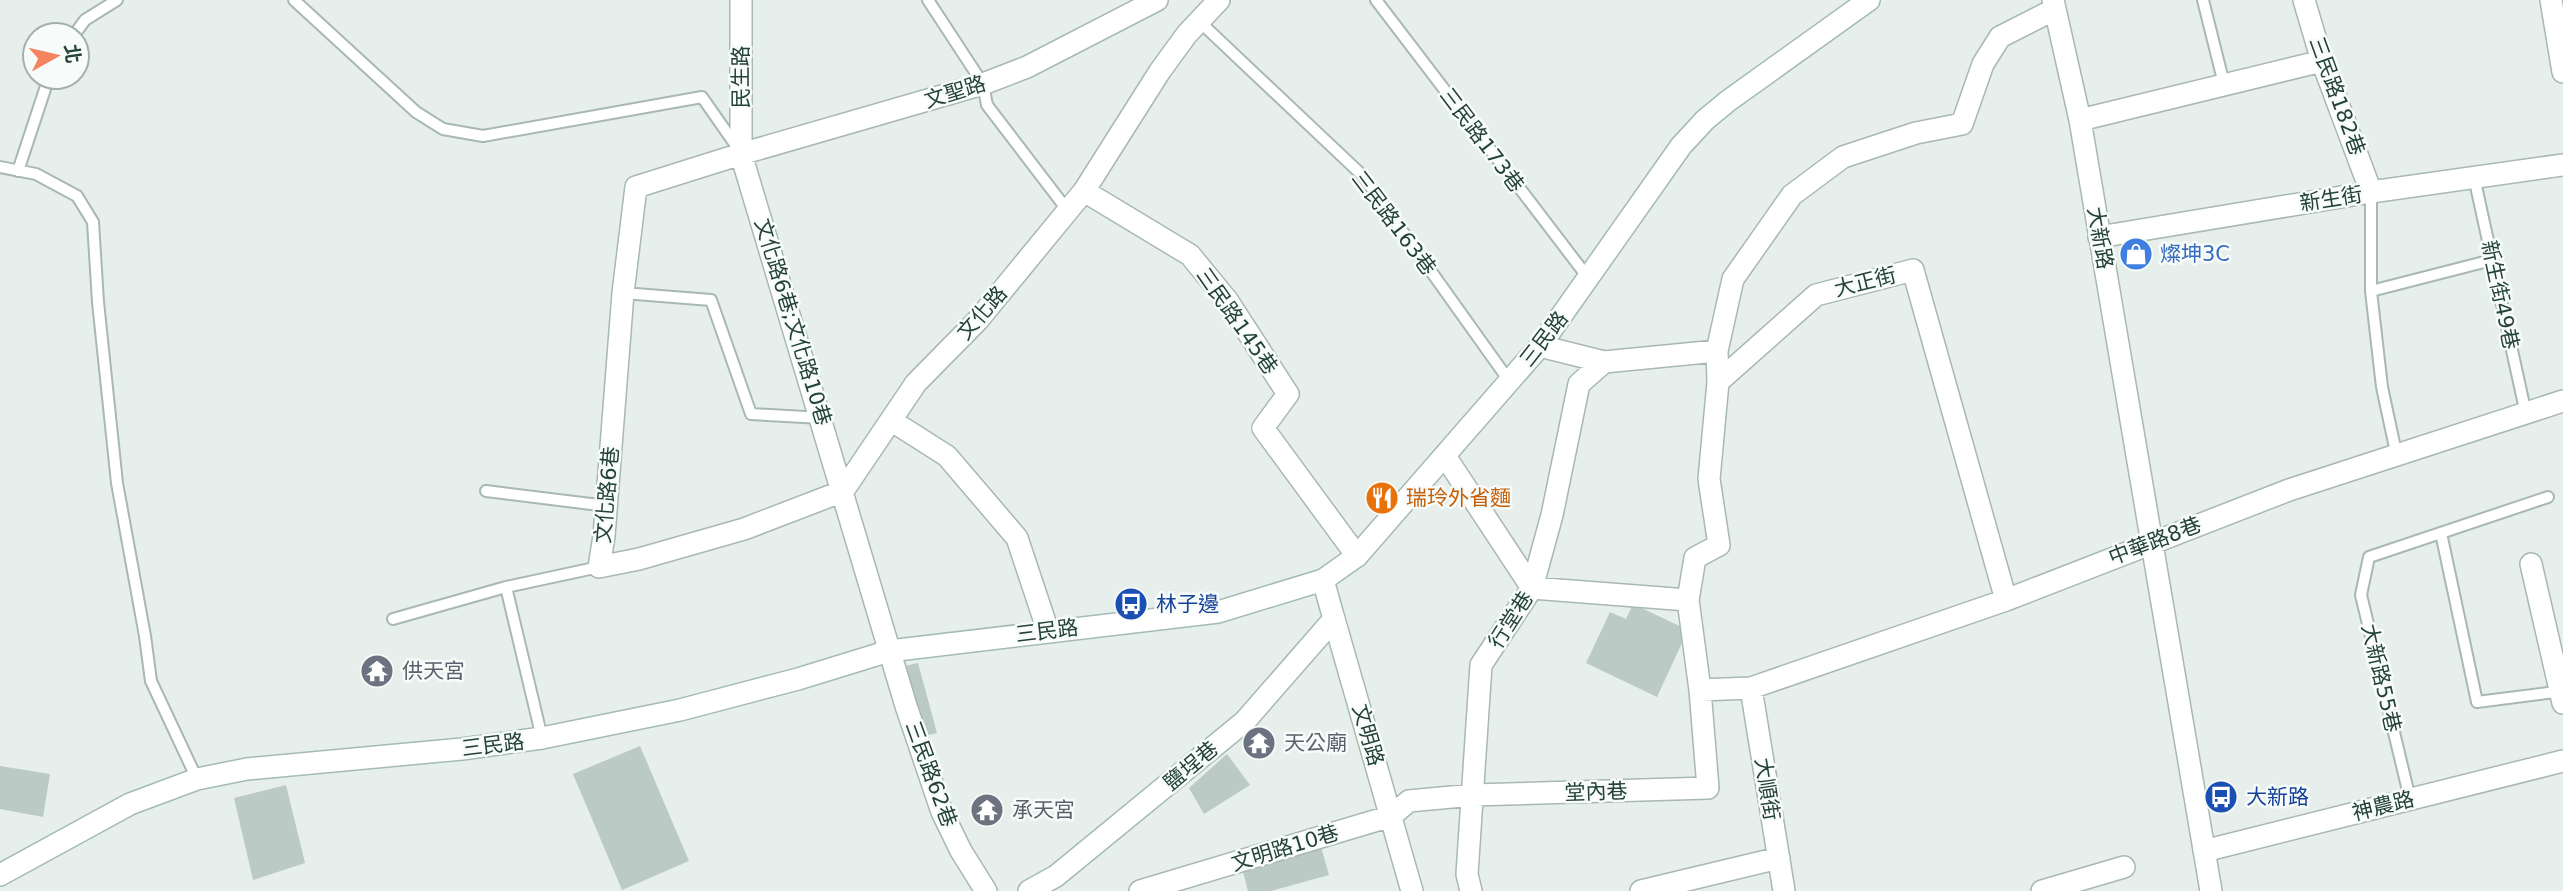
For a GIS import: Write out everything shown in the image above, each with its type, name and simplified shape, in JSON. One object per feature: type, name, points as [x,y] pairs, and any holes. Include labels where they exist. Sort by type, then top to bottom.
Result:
[{"type":"street","name":"民生路","points":[[741,0],[741,154]]},
{"type":"street","name":"文聖路","points":[[741,154],[983,84],[1027,66],[1157,0]]},
{"type":"street","name":"文化路","points":[[843,491],[916,383],[978,320],[1084,191],[1160,71],[1187,34],[1219,0]]},
{"type":"street","name":"三民路","points":[[0,875],[130,804],[197,779],[247,769],[462,749],[542,738],[680,709],[798,679],[889,651],[1218,612],[1323,580],[1357,556],[1540,346],[1681,146],[1705,120],[1869,0]]},
{"type":"street","name":"三民路182巷","points":[[2304,0],[2322,61],[2371,192]]},
{"type":"street","points":[[2551,0],[2563,72]]},
{"type":"street","points":[[1700,690],[1688,600],[1695,558],[1719,545],[1709,479],[1718,382],[1717,351],[1733,279],[1792,195],[1843,157],[1916,133],[1962,124],[1983,64],[2000,37],[2054,5]]},
{"type":"street","name":"大新路","points":[[2054,5],[2080,120],[2211,891]]},
{"type":"street","points":[[2080,120],[2322,61]]},
{"type":"street","name":"文化路6巷","points":[[741,154],[636,187],[623,293],[607,506],[599,567],[639,559],[744,529],[843,491]]},
{"type":"street","name":"文化路6巷;文化路10巷","points":[[741,154],[843,491]]},
{"type":"street","name":"新生街","points":[[2099,237],[2371,192],[2563,165]]},
{"type":"street","name":"三民路145巷","points":[[1084,191],[1190,255],[1227,300],[1288,394],[1263,428],[1357,556]]},
{"type":"street","name":"大正街","points":[[1718,382],[1816,295],[1913,270],[2006,600]]},
{"type":"street","points":[[1540,346],[1604,362],[1717,351]]},
{"type":"street","name":"行堂巷","points":[[1471,891],[1467,874],[1481,665],[1532,588],[1552,516],[1579,384],[1604,362]]},
{"type":"street","name":"中華路8巷","points":[[1700,690],[1751,688],[2006,600],[2152,541],[2290,490],[2563,401]]},
{"type":"street","points":[[892,422],[947,456],[1017,538],[1048,631]]},
{"type":"street","points":[[1445,456],[1532,588],[1688,600]]},
{"type":"street","points":[[843,491],[889,651]]},
{"type":"street","points":[[2531,564],[2562,695]]},
{"type":"street","name":"文明路","points":[[1323,580],[1412,891]]},
{"type":"street","name":"鹽埕巷","points":[[1029,891],[1056,876],[1245,721],[1334,619]]},
{"type":"street","name":"三民路62巷","points":[[889,651],[942,812],[986,891]]},
{"type":"street","name":"大順街","points":[[1751,688],[1784,891]]},
{"type":"street","name":"堂內巷","points":[[1391,816],[1409,801],[1473,795],[1708,788],[1700,690]]},
{"type":"street","name":"神農路","points":[[2204,851],[2563,761]]},
{"type":"street","name":"文明路10巷","points":[[1140,891],[1181,885],[1391,816]]},
{"type":"street","points":[[1641,891],[1675,887],[1779,858]]},
{"type":"street","points":[[2042,891],[2124,867]]},
{"type":"lane","points":[[84,21],[117,0]]},
{"type":"lane","points":[[294,0],[416,112],[443,129],[483,136],[702,97],[741,154]]},
{"type":"lane","points":[[928,0],[983,84],[987,105],[1068,211]]},
{"type":"lane","name":"三民路173巷","points":[[1376,0],[1589,279]]},
{"type":"lane","points":[[2203,0],[2224,85]]},
{"type":"lane","name":"三民路163巷","points":[[1200,22],[1363,176],[1510,382]]},
{"type":"lane","points":[[18,171],[44,91]]},
{"type":"lane","points":[[0,167],[36,174],[77,196],[93,222],[98,302],[117,483],[145,636],[150,681],[197,779]]},
{"type":"lane","name":"新生街49巷","points":[[2474,177],[2526,414]]},
{"type":"lane","points":[[2371,192],[2371,291],[2382,387],[2397,457]]},
{"type":"lane","points":[[2371,291],[2492,260]]},
{"type":"lane","points":[[623,293],[711,300],[751,414],[822,418]]},
{"type":"lane","points":[[486,491],[607,506]]},
{"type":"lane","points":[[2548,498],[2441,533],[2477,702],[2562,695]]},
{"type":"lane","name":"大新路55巷","points":[[2410,799],[2361,595],[2369,556],[2441,533]]},
{"type":"lane","points":[[393,619],[506,587],[599,567]]},
{"type":"lane","points":[[506,587],[542,738]]},
{"type":"building","points":[[1633,604],[1688,630],[1657,697],[1586,663],[1610,612],[1626,619]]},
{"type":"building","points":[[918,663],[937,733],[920,737],[901,667]]},
{"type":"building","points":[[640,746],[689,861],[622,890],[573,774]]},
{"type":"building","points":[[1227,754],[1250,785],[1204,814],[1189,788]]},
{"type":"building","points":[[0,766],[50,774],[43,817],[0,809]]},
{"type":"building","points":[[286,785],[305,863],[253,880],[234,798]]},
{"type":"building","points":[[1320,843],[1329,875],[1271,891],[1248,891],[1241,864]]},
{"type":"place","name":"燦坤3C","points":[[2136,254]]},
{"type":"place","name":"瑞玲外省麵","points":[[1382,498]]},
{"type":"place","name":"林子邊","points":[[1131,604]]},
{"type":"place","name":"供天宮","points":[[377,671]]},
{"type":"place","name":"天公廟","points":[[1259,743]]},
{"type":"place","name":"大新路","points":[[2221,797]]},
{"type":"place","name":"承天宮","points":[[987,810]]}]
